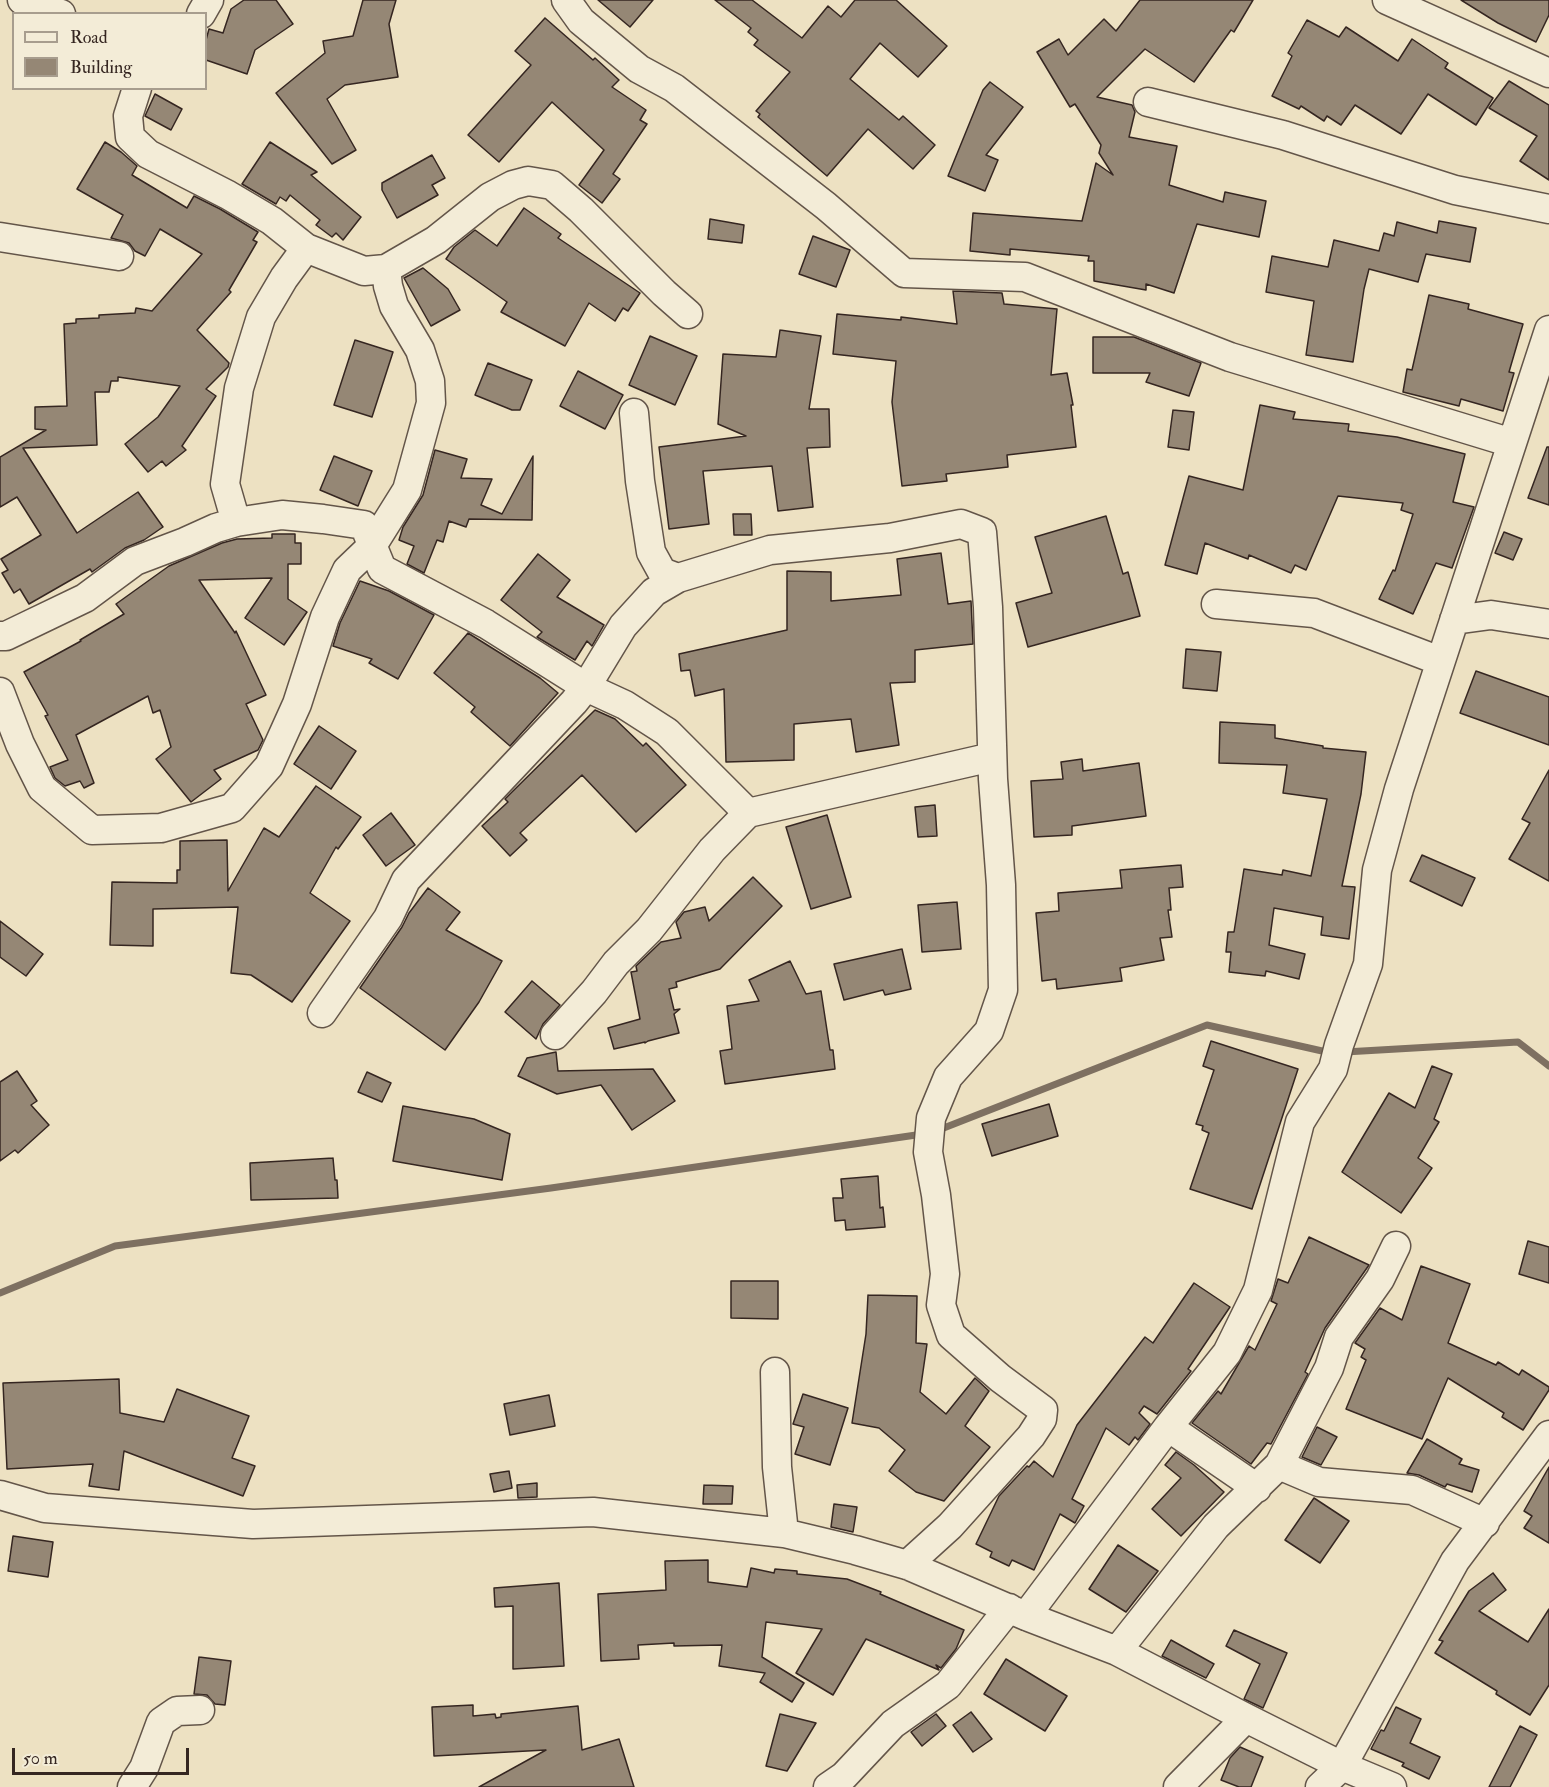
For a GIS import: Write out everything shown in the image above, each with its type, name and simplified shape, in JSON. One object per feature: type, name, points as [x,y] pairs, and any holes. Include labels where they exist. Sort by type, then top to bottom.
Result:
[{"type":"street","points":[[22,0],[55,12]]},
{"type":"street","points":[[566,0],[581,21],[639,69],[674,88],[826,206],[904,273],[1025,278],[1230,357],[1512,443]]},
{"type":"street","points":[[1387,0],[1549,73]]},
{"type":"street","points":[[137,90],[128,116],[130,137],[148,154],[228,195],[272,221],[306,248],[364,271],[386,269],[436,240],[490,197],[513,185],[528,182],[552,185],[581,210],[688,314]]},
{"type":"street","points":[[1148,102],[1283,135],[1455,190],[1549,209]]},
{"type":"street","points":[[0,237],[119,256]]},
{"type":"street","points":[[236,522],[225,484],[239,388],[261,317],[284,278],[306,248]]},
{"type":"street","points":[[0,692],[20,744],[42,788],[92,830],[161,828],[232,808],[269,766],[297,704],[325,616],[347,570],[372,546],[407,490],[431,404],[430,381],[420,350],[394,306],[386,269]]},
{"type":"street","points":[[828,1787],[844,1776],[893,1724],[948,1685],[1018,1612],[1227,1353],[1258,1290],[1300,1122],[1336,1056],[1368,964],[1377,870],[1399,789],[1549,330]]},
{"type":"street","points":[[634,413],[641,492],[651,552],[662,572],[678,578]]},
{"type":"street","points":[[0,636],[6,636],[85,598],[135,561],[216,528],[236,522],[282,515],[364,525],[382,569],[486,624],[586,687],[625,705],[667,732],[748,813]]},
{"type":"street","points":[[322,1013],[388,918],[406,880],[586,687],[623,626],[654,592],[678,578],[770,550],[890,538],[960,524],[982,532],[988,607],[992,757],[1001,885],[1004,990],[989,1031],[948,1077],[931,1118],[928,1152],[936,1195],[945,1274],[941,1305],[951,1335],[1000,1378],[1042,1410],[1042,1419],[1031,1436],[950,1526],[907,1565]]},
{"type":"street","points":[[1215,604],[1314,613],[1440,661]]},
{"type":"street","points":[[1454,620],[1491,615],[1549,624]]},
{"type":"street","points":[[555,1035],[594,992],[616,963],[649,930],[712,850],[748,813],[992,757]]},
{"type":"street","points":[[1117,1651],[1216,1526],[1280,1465],[1329,1368],[1339,1337],[1380,1279],[1396,1246]]},
{"type":"street","points":[[775,1372],[777,1467],[784,1533]]},
{"type":"street","points":[[1168,1427],[1257,1488]]},
{"type":"street","points":[[1320,1787],[1342,1766],[1455,1561],[1549,1435]]},
{"type":"street","points":[[1280,1465],[1318,1482],[1412,1490],[1485,1522]]},
{"type":"street","points":[[0,1495],[45,1508],[253,1524],[593,1512],[784,1533],[907,1565],[1117,1651],[1342,1766],[1392,1787]]},
{"type":"street","points":[[132,1787],[144,1768],[161,1722],[177,1711],[200,1710]]},
{"type":"street","points":[[1178,1787],[1246,1718]]},
{"type":"building","points":[[244,0],[276,0],[293,24],[255,50],[247,74],[207,60],[209,29],[223,33],[231,9]]},
{"type":"building","points":[[363,0],[396,0],[389,24],[398,77],[345,85],[327,99],[356,150],[332,164],[276,93],[325,53],[323,41],[353,36]]},
{"type":"building","points":[[598,0],[653,0],[630,27]]},
{"type":"building","points":[[715,0],[752,0],[802,38],[828,6],[841,17],[855,0],[896,0],[947,46],[918,77],[880,43],[850,79],[899,120],[903,116],[935,145],[913,169],[868,129],[827,176],[758,117],[760,114],[756,111],[790,72],[754,45],[758,40],[748,32],[751,28]]},
{"type":"building","points":[[1140,0],[1253,0],[1234,32],[1231,30],[1194,82],[1145,49],[1097,97],[1132,105],[1135,112],[1129,137],[1177,146],[1169,185],[1223,202],[1225,192],[1266,201],[1259,237],[1197,224],[1174,293],[1146,284],[1146,290],[1094,281],[1094,261],[1088,261],[1089,256],[1010,249],[1010,255],[970,251],[973,213],[1082,221],[1096,163],[1113,175],[1099,153],[1101,145],[1075,104],[1070,107],[1037,52],[1059,39],[1068,55],[1104,19],[1116,31]]},
{"type":"building","points":[[1461,0],[1549,0],[1549,15],[1536,42],[1498,23]]},
{"type":"building","points":[[545,18],[619,80],[612,87],[646,110],[640,120],[647,124],[613,174],[620,179],[602,203],[579,185],[604,150],[552,102],[499,162],[468,135],[531,65],[515,51]]},
{"type":"building","points":[[1307,20],[1339,37],[1346,27],[1398,61],[1412,39],[1448,63],[1445,68],[1493,98],[1476,125],[1428,94],[1401,134],[1355,105],[1341,125],[1327,116],[1324,121],[1301,106],[1299,109],[1272,96],[1292,56],[1288,53]]},
{"type":"building","points":[[1509,81],[1549,105],[1549,180],[1520,161],[1537,136],[1489,108]]},
{"type":"building","points":[[990,82],[1023,107],[986,155],[998,160],[985,191],[948,176],[983,90]]},
{"type":"building","points":[[155,94],[182,109],[171,130],[145,116]]},
{"type":"building","points":[[105,142],[137,166],[132,175],[187,208],[194,196],[220,209],[258,232],[253,240],[257,242],[229,290],[231,292],[197,330],[229,363],[228,367],[206,389],[216,396],[182,446],[186,450],[166,466],[162,461],[148,472],[125,444],[158,417],[180,386],[118,377],[118,381],[111,381],[109,392],[95,392],[97,445],[23,448],[77,533],[138,492],[163,527],[144,540],[125,548],[92,572],[90,569],[29,604],[20,589],[14,593],[2,573],[8,570],[1,559],[41,535],[17,497],[0,507],[0,457],[46,430],[35,429],[35,407],[67,406],[64,324],[76,323],[76,319],[99,318],[99,315],[135,313],[136,308],[152,311],[202,254],[160,229],[145,256],[135,251],[129,243],[111,238],[123,215],[77,189]]},
{"type":"building","points":[[270,142],[317,172],[311,175],[361,217],[343,240],[336,233],[332,237],[316,225],[320,220],[290,195],[286,201],[280,197],[276,204],[242,184]]},
{"type":"building","points":[[432,155],[445,178],[432,185],[438,195],[397,218],[382,190],[382,183]]},
{"type":"building","points":[[524,208],[561,234],[558,238],[640,293],[628,311],[623,308],[615,321],[589,303],[565,346],[501,312],[507,302],[446,259],[454,247],[475,230],[497,246]]},
{"type":"building","points":[[710,219],[744,225],[742,243],[708,239]]},
{"type":"building","points":[[1439,221],[1476,228],[1470,262],[1426,254],[1418,282],[1369,269],[1353,362],[1306,355],[1314,301],[1266,292],[1272,256],[1328,267],[1334,240],[1379,251],[1384,233],[1394,236],[1397,222],[1437,233]]},
{"type":"building","points":[[813,236],[850,250],[836,287],[799,274]]},
{"type":"building","points":[[423,268],[448,289],[460,310],[431,326],[404,278]]},
{"type":"building","points":[[953,291],[1002,293],[1004,304],[1057,309],[1051,375],[1067,373],[1073,405],[1071,405],[1076,447],[1007,455],[1008,467],[946,474],[947,481],[902,486],[892,402],[896,361],[833,354],[837,314],[901,320],[901,317],[957,324]]},
{"type":"building","points":[[1429,295],[1469,304],[1468,309],[1523,324],[1509,372],[1514,373],[1503,411],[1461,399],[1459,406],[1403,392],[1407,369],[1412,370]]},
{"type":"building","points":[[780,330],[821,336],[809,409],[829,409],[830,447],[807,448],[813,507],[778,511],[772,466],[703,471],[709,524],[669,529],[659,447],[746,436],[718,424],[723,354],[776,357]]},
{"type":"building","points":[[650,336],[697,356],[675,405],[629,385]]},
{"type":"building","points":[[1093,337],[1134,337],[1201,363],[1189,396],[1146,382],[1150,373],[1093,373]]},
{"type":"building","points":[[355,340],[393,352],[372,417],[334,405]]},
{"type":"building","points":[[488,363],[532,380],[520,410],[512,410],[475,395]]},
{"type":"building","points":[[578,371],[623,395],[605,429],[560,406]]},
{"type":"building","points":[[1260,405],[1295,412],[1293,419],[1349,424],[1348,431],[1397,437],[1465,454],[1453,502],[1474,507],[1452,568],[1436,563],[1413,614],[1379,599],[1393,570],[1395,571],[1413,514],[1401,510],[1403,503],[1338,496],[1306,570],[1295,565],[1291,573],[1249,555],[1248,559],[1205,543],[1197,574],[1165,565],[1189,476],[1243,490]]},
{"type":"building","points":[[1173,410],[1194,412],[1189,450],[1168,447]]},
{"type":"building","points":[[1547,447],[1549,447],[1549,505],[1528,498]]},
{"type":"building","points":[[435,450],[467,459],[461,478],[492,479],[481,505],[502,514],[533,456],[532,520],[469,519],[466,527],[449,521],[443,542],[437,540],[424,573],[407,564],[414,546],[399,540],[403,527],[423,495]]},
{"type":"building","points":[[334,456],[372,471],[358,506],[320,490]]},
{"type":"building","points":[[733,514],[751,514],[752,535],[734,535]]},
{"type":"building","points":[[1106,516],[1123,574],[1128,572],[1140,616],[1028,647],[1016,603],[1052,593],[1035,537]]},
{"type":"building","points":[[1504,532],[1522,539],[1513,560],[1495,553]]},
{"type":"building","points":[[272,534],[295,534],[295,543],[301,543],[301,564],[288,564],[288,599],[307,612],[284,645],[245,618],[272,578],[199,580],[235,633],[236,631],[266,695],[246,704],[263,740],[258,750],[214,770],[221,779],[191,802],[156,759],[171,747],[160,710],[153,713],[148,696],[76,735],[94,783],[84,788],[80,781],[65,786],[55,778],[50,767],[68,760],[45,716],[48,715],[24,672],[124,614],[116,604],[169,566],[222,543],[237,539],[272,538]]},
{"type":"building","points":[[941,553],[948,604],[971,601],[973,644],[915,650],[915,682],[890,683],[899,745],[856,752],[851,719],[794,724],[794,760],[726,762],[724,689],[695,696],[690,670],[681,671],[679,654],[787,630],[787,571],[831,572],[831,601],[901,595],[897,559]]},
{"type":"building","points":[[538,554],[570,580],[557,597],[604,625],[592,646],[587,641],[575,660],[537,637],[542,632],[501,600]]},
{"type":"building","points":[[360,581],[389,591],[434,615],[398,679],[369,663],[372,659],[333,646],[340,623]]},
{"type":"building","points":[[468,633],[540,678],[558,693],[510,746],[471,712],[475,707],[434,673]]},
{"type":"building","points":[[1186,649],[1221,652],[1217,691],[1183,688]]},
{"type":"building","points":[[1476,671],[1549,697],[1549,745],[1460,713]]},
{"type":"building","points":[[595,710],[615,719],[643,746],[646,743],[686,785],[636,832],[582,775],[520,833],[527,840],[510,856],[482,826],[508,802],[505,799]]},
{"type":"building","points":[[1220,722],[1275,725],[1275,738],[1323,746],[1323,748],[1366,752],[1361,794],[1342,886],[1355,887],[1349,939],[1321,935],[1323,917],[1274,908],[1269,945],[1305,954],[1299,979],[1266,971],[1265,976],[1229,972],[1231,952],[1226,952],[1228,932],[1234,932],[1244,869],[1282,875],[1283,870],[1311,876],[1327,799],[1283,793],[1287,765],[1219,763]]},
{"type":"building","points":[[319,726],[356,751],[331,789],[294,764]]},
{"type":"building","points":[[1082,759],[1083,771],[1139,763],[1146,816],[1072,826],[1072,835],[1034,837],[1031,781],[1063,779],[1061,762]]},
{"type":"building","points":[[1549,770],[1549,881],[1509,859],[1530,823],[1522,819]]},
{"type":"building","points":[[316,786],[361,817],[338,849],[336,847],[310,893],[350,921],[292,1002],[251,975],[231,973],[238,907],[153,909],[153,946],[110,945],[112,882],[177,883],[177,870],[180,870],[180,841],[227,840],[228,891],[264,828],[279,837]]},
{"type":"building","points":[[935,805],[937,836],[918,837],[915,807]]},
{"type":"building","points":[[391,813],[415,845],[386,866],[363,835]]},
{"type":"building","points":[[827,815],[851,897],[811,909],[786,827]]},
{"type":"building","points":[[1422,855],[1475,878],[1462,906],[1410,881]]},
{"type":"building","points":[[1181,865],[1183,887],[1169,888],[1171,910],[1168,910],[1172,937],[1160,938],[1164,960],[1120,968],[1122,981],[1057,989],[1056,979],[1042,981],[1036,913],[1059,911],[1058,893],[1122,888],[1120,870]]},
{"type":"building","points":[[753,877],[782,906],[720,969],[676,982],[677,987],[669,989],[674,1010],[680,1009],[674,1014],[679,1033],[614,1049],[608,1028],[640,1019],[631,972],[637,971],[636,966],[661,942],[681,938],[676,922],[684,912],[705,907],[709,921]]},
{"type":"building","points":[[428,888],[460,912],[446,930],[502,961],[479,1002],[445,1050],[360,988]]},
{"type":"building","points":[[957,902],[961,949],[922,952],[918,905]]},
{"type":"building","points":[[0,921],[43,954],[26,976],[0,957]]},
{"type":"building","points":[[902,949],[911,989],[885,995],[883,990],[844,1000],[834,964]]},
{"type":"building","points":[[790,961],[806,994],[821,991],[835,1069],[725,1084],[720,1051],[732,1049],[727,1006],[759,1001],[749,980]]},
{"type":"building","points":[[532,981],[560,1005],[543,1024],[536,1039],[505,1012]]},
{"type":"building","points":[[1211,1041],[1298,1069],[1252,1209],[1190,1189],[1209,1133],[1202,1130],[1203,1126],[1196,1124],[1214,1070],[1203,1066]]},
{"type":"building","points":[[556,1052],[558,1071],[653,1069],[675,1101],[632,1130],[601,1085],[557,1094],[518,1076],[527,1058]]},
{"type":"building","points":[[1432,1066],[1452,1074],[1434,1119],[1439,1122],[1418,1158],[1432,1168],[1401,1213],[1342,1172],[1389,1093],[1415,1108]]},
{"type":"building","points":[[17,1071],[37,1101],[31,1105],[49,1125],[18,1153],[15,1150],[0,1161],[0,1082]]},
{"type":"building","points":[[367,1072],[391,1083],[382,1102],[358,1092]]},
{"type":"building","points":[[1049,1104],[1058,1136],[992,1156],[982,1124]]},
{"type":"building","points":[[403,1106],[474,1119],[510,1134],[502,1180],[393,1161]]},
{"type":"building","points":[[333,1158],[338,1198],[251,1200],[250,1163]]},
{"type":"building","points":[[878,1176],[880,1208],[883,1207],[885,1227],[846,1230],[845,1220],[835,1221],[833,1198],[843,1198],[841,1179]]},
{"type":"building","points":[[1309,1237],[1369,1265],[1325,1328],[1305,1372],[1308,1374],[1271,1444],[1267,1443],[1251,1464],[1192,1423],[1218,1391],[1221,1394],[1249,1346],[1255,1350],[1277,1304],[1271,1301],[1278,1279],[1288,1283]]},
{"type":"building","points":[[1528,1241],[1549,1247],[1549,1283],[1519,1274]]},
{"type":"building","points":[[1421,1266],[1470,1284],[1448,1343],[1496,1365],[1498,1362],[1519,1375],[1522,1370],[1549,1387],[1523,1430],[1502,1417],[1504,1413],[1448,1378],[1422,1439],[1346,1409],[1366,1360],[1361,1357],[1365,1349],[1355,1343],[1380,1308],[1402,1320]]},
{"type":"building","points":[[731,1281],[778,1281],[778,1319],[731,1318]]},
{"type":"building","points":[[1194,1283],[1230,1307],[1188,1369],[1191,1371],[1157,1414],[1144,1406],[1139,1413],[1150,1424],[1138,1440],[1135,1437],[1129,1445],[1106,1428],[1072,1499],[1084,1506],[1075,1523],[1060,1514],[1034,1570],[1012,1560],[1009,1566],[990,1557],[992,1552],[976,1544],[999,1496],[1034,1461],[1053,1477],[1077,1425],[1145,1337],[1153,1343]]},
{"type":"building","points":[[868,1295],[917,1296],[916,1343],[927,1344],[920,1392],[946,1414],[975,1378],[989,1391],[965,1426],[990,1447],[944,1501],[916,1492],[889,1471],[905,1450],[879,1428],[852,1423],[866,1334]]},
{"type":"building","points":[[119,1379],[120,1413],[164,1422],[177,1389],[249,1416],[232,1458],[255,1466],[243,1496],[124,1451],[119,1490],[89,1486],[93,1464],[7,1469],[3,1383]]},
{"type":"building","points":[[803,1394],[848,1408],[830,1465],[795,1454],[804,1427],[793,1424]]},
{"type":"building","points":[[549,1395],[555,1426],[510,1435],[504,1404]]},
{"type":"building","points":[[1317,1427],[1337,1437],[1321,1465],[1302,1457]]},
{"type":"building","points":[[1427,1439],[1462,1459],[1459,1464],[1479,1470],[1472,1492],[1447,1484],[1445,1487],[1419,1475],[1407,1473]]},
{"type":"building","points":[[1176,1452],[1224,1492],[1181,1536],[1152,1509],[1181,1478],[1165,1465]]},
{"type":"building","points":[[1549,1467],[1549,1543],[1524,1528],[1532,1516],[1524,1511]]},
{"type":"building","points":[[509,1471],[512,1488],[494,1492],[490,1474]]},
{"type":"building","points":[[537,1483],[537,1497],[518,1498],[517,1485]]},
{"type":"building","points":[[704,1485],[733,1486],[732,1504],[703,1504]]},
{"type":"building","points":[[1314,1498],[1349,1521],[1320,1563],[1285,1540]]},
{"type":"building","points":[[834,1504],[857,1507],[853,1532],[831,1527]]},
{"type":"building","points":[[13,1536],[53,1542],[48,1577],[8,1571]]},
{"type":"building","points":[[1118,1545],[1158,1571],[1126,1612],[1089,1589]]},
{"type":"building","points":[[708,1560],[708,1582],[747,1587],[751,1568],[774,1573],[775,1569],[797,1571],[797,1574],[847,1579],[964,1630],[956,1649],[941,1668],[936,1665],[939,1670],[866,1639],[833,1695],[796,1673],[822,1629],[766,1622],[762,1657],[804,1683],[792,1702],[760,1682],[765,1673],[719,1666],[722,1645],[674,1646],[674,1643],[638,1645],[639,1659],[601,1661],[598,1594],[666,1590],[665,1561]]},
{"type":"building","points":[[1493,1573],[1506,1590],[1479,1611],[1528,1642],[1549,1609],[1549,1685],[1530,1715],[1496,1694],[1497,1691],[1435,1653],[1443,1641],[1439,1640],[1469,1591]]},
{"type":"building","points":[[559,1583],[564,1666],[513,1669],[513,1606],[495,1607],[494,1588]]},
{"type":"building","points":[[1234,1630],[1287,1653],[1263,1708],[1244,1699],[1260,1664],[1226,1646]]},
{"type":"building","points":[[1171,1640],[1214,1664],[1206,1678],[1162,1656]]},
{"type":"building","points":[[199,1657],[231,1661],[225,1705],[215,1704],[207,1695],[194,1694]]},
{"type":"building","points":[[1006,1659],[1067,1696],[1045,1731],[984,1694]]},
{"type":"building","points":[[473,1705],[473,1716],[495,1714],[496,1718],[501,1717],[501,1714],[578,1706],[582,1750],[619,1739],[634,1787],[479,1787],[546,1750],[434,1756],[432,1707]]},
{"type":"building","points":[[1396,1707],[1421,1719],[1410,1743],[1440,1757],[1429,1779],[1402,1766],[1404,1763],[1371,1749],[1381,1730],[1384,1731]]},
{"type":"building","points":[[971,1712],[992,1739],[973,1752],[953,1725]]},
{"type":"building","points":[[780,1714],[816,1723],[787,1771],[766,1766]]},
{"type":"building","points":[[936,1714],[946,1726],[922,1746],[911,1732]]},
{"type":"building","points":[[1520,1726],[1537,1735],[1510,1787],[1489,1787]]},
{"type":"building","points":[[1240,1747],[1263,1757],[1251,1787],[1239,1787],[1221,1780],[1230,1758]]},
{"type":"waterway","points":[[936,1131],[1207,1025],[1331,1053]]},
{"type":"waterway","points":[[1345,1052],[1518,1042],[1549,1066]]},
{"type":"waterway","points":[[0,1293],[115,1246],[551,1188],[923,1134]]}]
